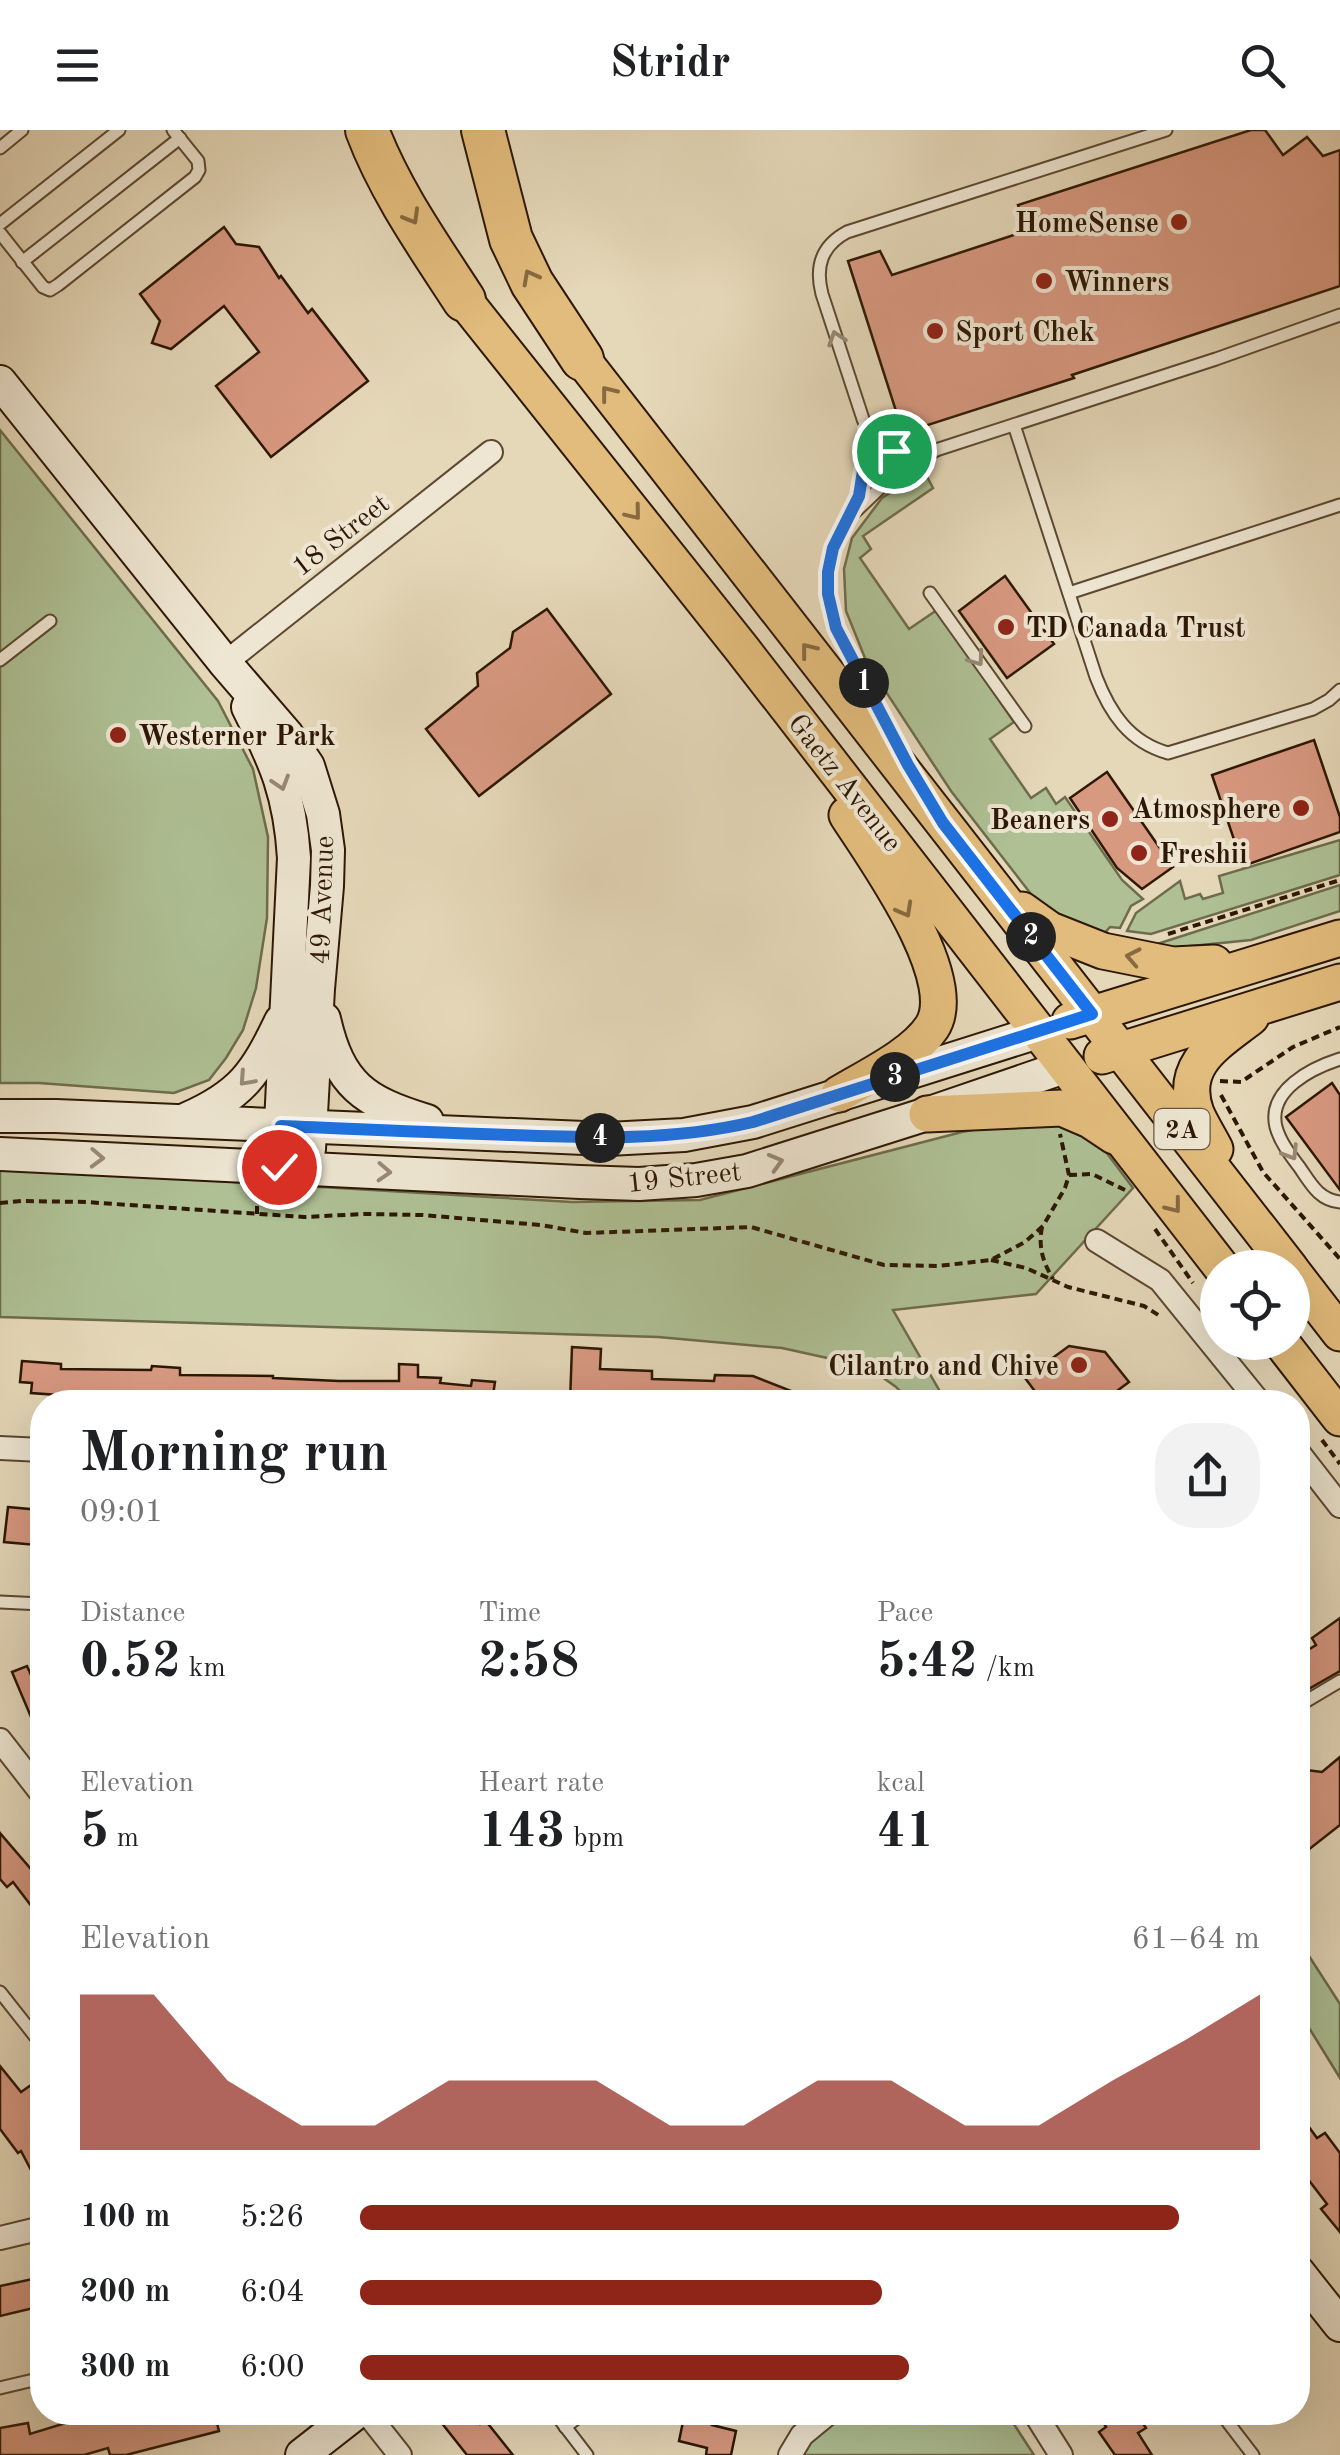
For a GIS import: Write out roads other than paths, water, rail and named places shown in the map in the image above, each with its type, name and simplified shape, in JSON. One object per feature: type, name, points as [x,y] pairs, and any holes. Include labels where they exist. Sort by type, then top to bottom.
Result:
[{"type":"highway","points":[[367,130],[414,220],[464,300]]},
{"type":"highway","points":[[483,130],[511,240],[552,316],[582,359]]},
{"type":"main road","name":"Gaetz Avenue","points":[[464,300],[1040,1030],[1126,1144],[1200,1263]]},
{"type":"main road","name":"Gaetz Avenue","points":[[582,359],[1276,1250]]},
{"type":"main road","name":"49 Avenue","points":[[0,382],[288,735],[308,766],[323,814],[327,886],[318,989],[296,1126],[282,1175]]},
{"type":"main road","points":[[742,649],[888,880],[916,929],[936,978],[940,1008],[930,1031],[904,1054],[839,1094]]},
{"type":"main road","name":"49 Avenue","points":[[226,663],[272,756],[292,821],[294,858],[286,1013],[296,1126]]},
{"type":"main road","points":[[997,892],[1050,930],[1103,951],[1173,965],[1264,961]]},
{"type":"main road","name":"19 Street","points":[[0,1116],[608,1139],[684,1135],[753,1122],[1340,938]]},
{"type":"main road","name":"19 Street","points":[[0,1154],[282,1175],[639,1184],[696,1180],[774,1164],[1067,1066],[1340,982]]},
{"type":"main road","points":[[318,989],[330,1048],[364,1095],[392,1110],[469,1134]]},
{"type":"main road","points":[[1244,1208],[1196,1112],[1193,1071],[1205,1054],[1268,1004]]},
{"type":"main road","points":[[182,1121],[214,1106],[245,1084],[286,1013]]},
{"type":"main road","points":[[927,1114],[1062,1108],[1090,1120],[1126,1144]]},
{"type":"main road","name":"Gaetz Avenue","points":[[1310,1294],[1340,1334]]},
{"type":"main road","points":[[1295,1360],[1340,1418]]},
{"type":"main road","points":[[1310,2287],[1340,2325]]},
{"type":"main road","points":[[302,2455],[341,2425]]},
{"type":"street","name":"18 Street","points":[[226,663],[491,452]]},
{"type":"street","points":[[1097,1242],[1160,1280],[1249,1390]]},
{"type":"street","points":[[0,1448],[30,1449]]},
{"type":"street","points":[[1310,1467],[1340,1506]]},
{"type":"street","points":[[0,1740],[30,1772]]},
{"type":"street","points":[[2,2234],[30,2230]]},
{"type":"street","points":[[376,2425],[400,2455]]},
{"type":"street","points":[[790,2455],[802,2435],[814,2425]]},
{"type":"street","points":[[1042,2425],[1062,2455]]},
{"type":"lane","points":[[0,148],[22,130]]},
{"type":"lane","points":[[0,224],[119,130]]},
{"type":"lane","points":[[943,823],[850,658],[832,616],[828,572],[833,548],[859,496],[867,430],[822,294],[820,262],[825,250],[847,232],[1166,130]]},
{"type":"lane","points":[[0,233],[22,262],[43,287],[50,290],[195,178],[200,170],[198,161],[176,134],[22,262]]},
{"type":"lane","points":[[850,518],[880,488],[936,450],[1340,315]]},
{"type":"lane","points":[[1014,424],[1105,702],[1130,733],[1152,749],[1168,753],[1313,708],[1340,690]]},
{"type":"lane","points":[[867,430],[894,451],[936,450]]},
{"type":"lane","points":[[1068,592],[1340,505]]},
{"type":"lane","points":[[930,593],[1025,726]]},
{"type":"lane","points":[[0,660],[50,621]]},
{"type":"lane","points":[[1340,1059],[1297,1080],[1276,1114],[1276,1127],[1287,1150],[1315,1190],[1322,1197],[1340,1202]]},
{"type":"lane","points":[[0,1602],[30,1603]]},
{"type":"lane","points":[[1310,1699],[1340,1681]]},
{"type":"lane","points":[[0,1992],[30,2029]]},
{"type":"lane","points":[[0,2388],[30,2381]]},
{"type":"lane","points":[[568,2425],[565,2427],[587,2455]]},
{"type":"lane","points":[[1230,2425],[1253,2455]]},
{"type":"place","name":"HomeSense","points":[[1179,222]]},
{"type":"place","name":"Winners","points":[[1044,281]]},
{"type":"place","name":"Sport Chek","points":[[935,331]]},
{"type":"place","name":"TD Canada Trust","points":[[1006,627]]},
{"type":"place","name":"Westerner Park","points":[[118,735]]},
{"type":"place","name":"Atmosphere","points":[[1301,808]]},
{"type":"place","name":"Beaners","points":[[1110,819]]},
{"type":"place","name":"Freshii","points":[[1139,853]]},
{"type":"place","name":"Cilantro and Chive","points":[[1079,1365]]}]
